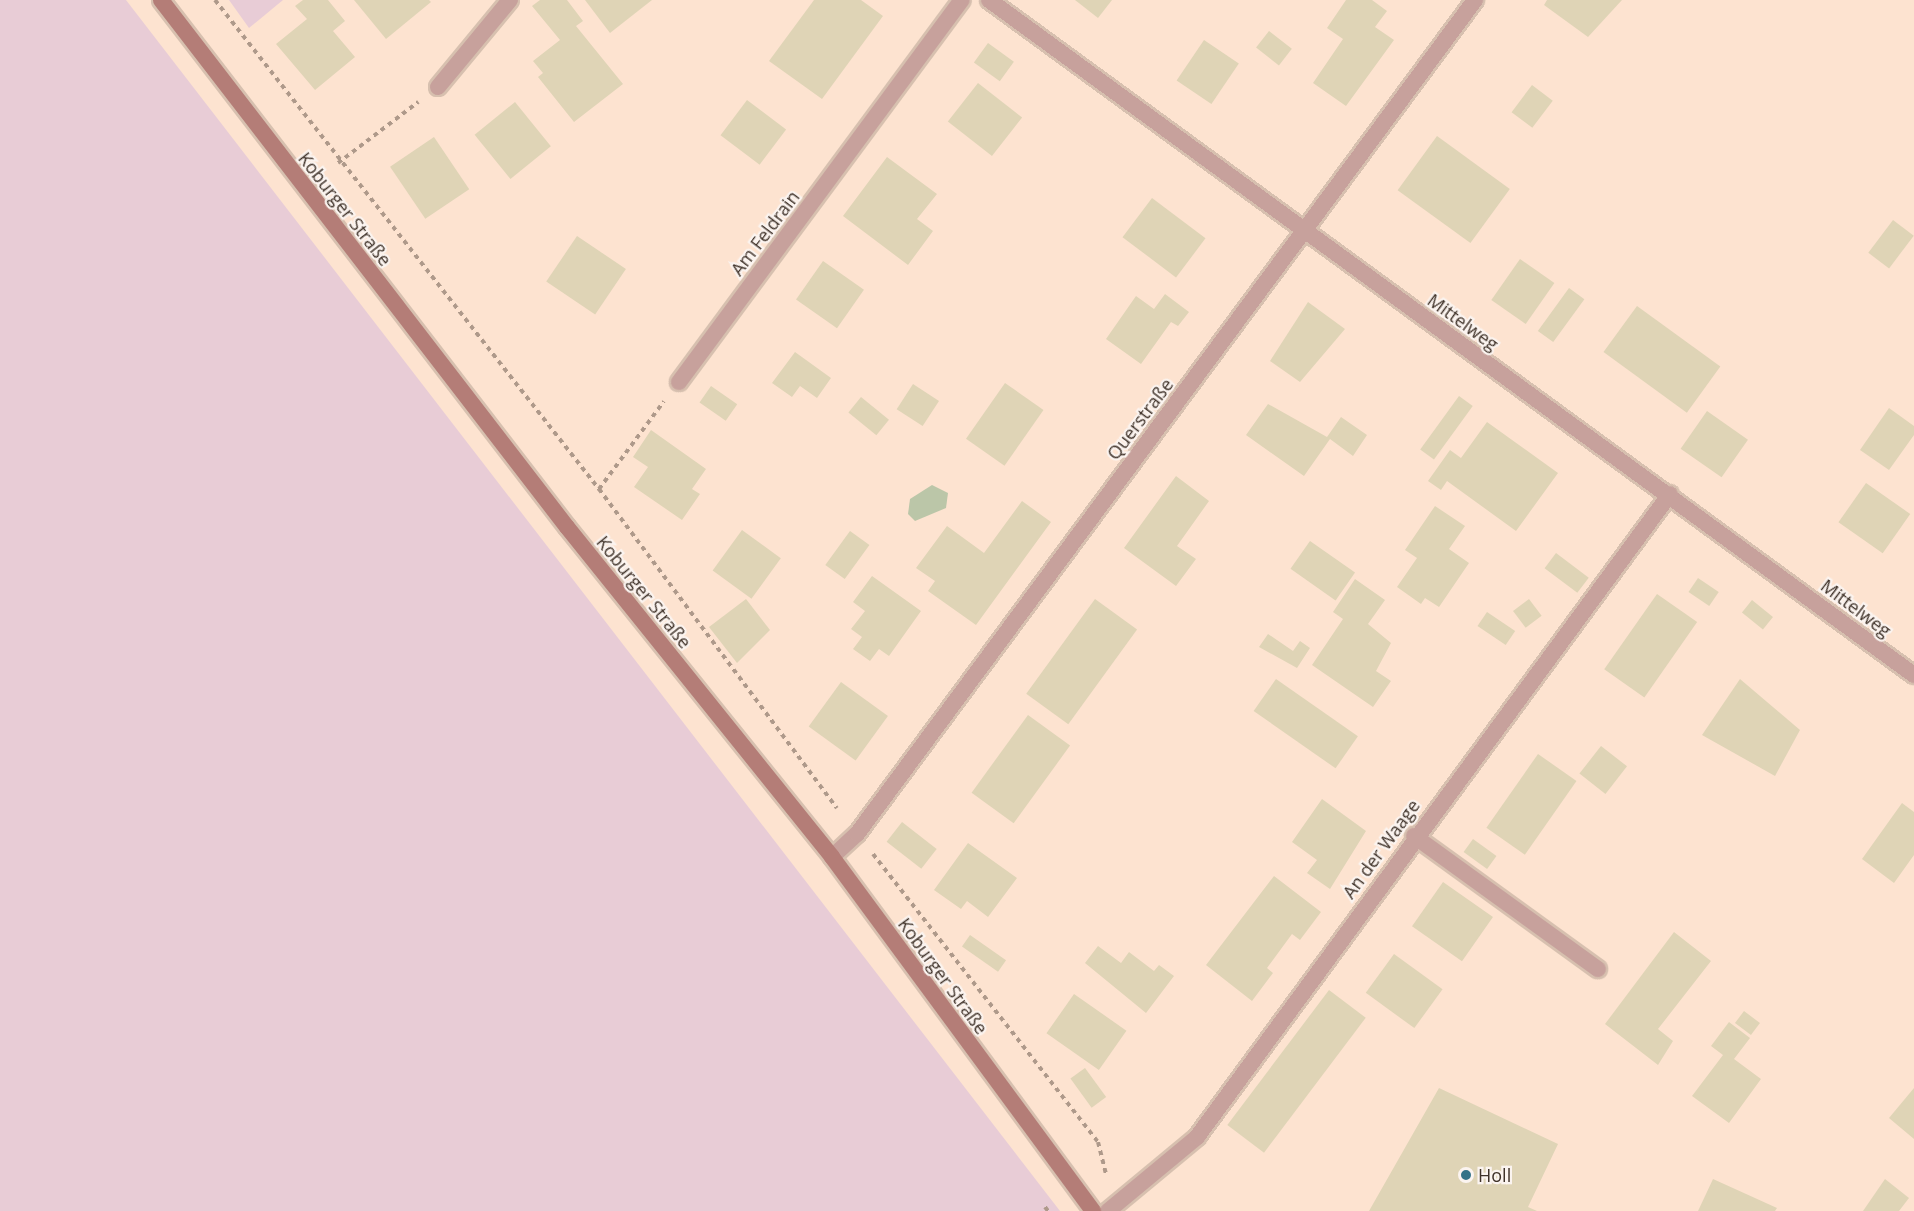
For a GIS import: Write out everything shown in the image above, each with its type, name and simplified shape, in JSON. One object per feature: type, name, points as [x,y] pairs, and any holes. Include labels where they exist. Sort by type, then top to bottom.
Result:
[{"type":"main road","name":"Koburger Straße","points":[[161,0],[567,527],[832,857],[1093,1211]]},
{"type":"street","points":[[438,87],[510,0]]},
{"type":"street","name":"Am Feldrain","points":[[679,382],[962,0]]},
{"type":"street","name":"Mittelweg","points":[[989,0],[1303,232],[1670,494],[1914,675]]},
{"type":"street","name":"Querstraße","points":[[832,857],[857,834],[1475,0]]},
{"type":"street","name":"An der Waage","points":[[1108,1211],[1197,1137],[1414,836],[1670,494]]},
{"type":"street","points":[[1414,836],[1598,969]]},
{"type":"path","points":[[215,0],[338,163],[599,489],[837,808]]},
{"type":"path","points":[[338,163],[438,87]]},
{"type":"path","points":[[599,489],[679,382]]},
{"type":"path","points":[[871,851],[1098,1142],[1106,1175]]},
{"type":"shaded area","points":[[0,0],[126,0],[1060,1211],[0,1211]]},
{"type":"shaded area","points":[[229,0],[283,0],[249,28]]},
{"type":"shaded area","points":[[932,485],[948,493],[946,508],[915,521],[908,514],[910,499]]},
{"type":"building","points":[[303,0],[328,0],[345,21],[333,31],[355,57],[315,90],[276,44],[307,19],[295,6]]},
{"type":"building","points":[[354,0],[429,0],[431,2],[386,39]]},
{"type":"building","points":[[540,0],[567,0],[583,21],[576,26],[623,84],[574,122],[538,77],[543,73],[533,61],[560,40],[532,6]]},
{"type":"building","points":[[585,0],[652,0],[610,33]]},
{"type":"building","points":[[814,0],[861,0],[883,16],[822,99],[769,61]]},
{"type":"building","points":[[1075,0],[1112,0],[1098,18]]},
{"type":"building","points":[[1346,0],[1372,0],[1387,11],[1375,27],[1394,40],[1346,106],[1313,83],[1343,39],[1327,28]]},
{"type":"building","points":[[1547,0],[1622,0],[1588,37],[1544,5]]},
{"type":"building","points":[[1269,31],[1292,49],[1279,65],[1256,48]]},
{"type":"building","points":[[1204,40],[1239,63],[1211,104],[1177,81]]},
{"type":"building","points":[[988,43],[1014,62],[1000,81],[974,62]]},
{"type":"building","points":[[978,83],[1022,117],[992,156],[948,122]]},
{"type":"building","points":[[1532,85],[1553,101],[1532,128],[1512,112]]},
{"type":"building","points":[[747,100],[786,129],[760,165],[721,135]]},
{"type":"building","points":[[515,102],[551,146],[510,179],[475,135]]},
{"type":"building","points":[[1437,136],[1510,189],[1470,243],[1398,190]]},
{"type":"building","points":[[434,137],[469,189],[425,219],[390,167]]},
{"type":"building","points":[[887,157],[937,194],[917,219],[933,231],[908,265],[843,216]]},
{"type":"building","points":[[1152,198],[1206,238],[1176,277],[1123,237]]},
{"type":"building","points":[[1893,220],[1914,236],[1889,268],[1868,253]]},
{"type":"building","points":[[577,236],[626,269],[595,315],[546,282]]},
{"type":"building","points":[[1520,259],[1554,283],[1526,324],[1491,300]]},
{"type":"building","points":[[823,261],[864,290],[837,328],[796,300]]},
{"type":"building","points":[[1569,288],[1584,299],[1553,342],[1538,331]]},
{"type":"building","points":[[1165,294],[1189,312],[1178,326],[1171,322],[1141,364],[1106,339],[1136,296],[1154,309]]},
{"type":"building","points":[[1308,302],[1345,329],[1300,382],[1270,361]]},
{"type":"building","points":[[1637,306],[1720,367],[1687,413],[1603,352]]},
{"type":"building","points":[[795,352],[831,378],[817,398],[800,386],[792,397],[772,383]]},
{"type":"building","points":[[1005,383],[1044,410],[1004,466],[966,439]]},
{"type":"building","points":[[913,384],[939,401],[923,426],[897,409]]},
{"type":"building","points":[[711,386],[737,404],[726,421],[700,402]]},
{"type":"building","points":[[1459,396],[1473,406],[1434,459],[1420,449]]},
{"type":"building","points":[[861,397],[889,420],[876,435],[848,413]]},
{"type":"building","points":[[1268,404],[1327,437],[1341,417],[1367,435],[1353,456],[1330,439],[1304,476],[1246,435]]},
{"type":"building","points":[[1889,408],[1914,426],[1914,435],[1889,470],[1860,450]]},
{"type":"building","points":[[1707,411],[1748,440],[1722,477],[1681,449]]},
{"type":"building","points":[[1487,422],[1558,473],[1516,531],[1447,481],[1441,490],[1428,481],[1450,450],[1461,458]]},
{"type":"building","points":[[651,430],[706,469],[692,489],[700,494],[682,520],[634,487],[648,467],[633,457]]},
{"type":"building","points":[[1176,476],[1209,501],[1177,546],[1196,559],[1176,586],[1124,548]]},
{"type":"building","points":[[1866,483],[1910,514],[1883,553],[1838,522]]},
{"type":"building","points":[[1022,501],[1051,522],[976,625],[928,591],[935,581],[916,568],[947,526],[984,553]]},
{"type":"building","points":[[1435,506],[1465,526],[1449,549],[1469,563],[1439,607],[1425,598],[1421,604],[1397,587],[1417,558],[1405,550]]},
{"type":"building","points":[[742,530],[781,558],[751,599],[713,570]]},
{"type":"building","points":[[850,531],[869,545],[845,579],[825,565]]},
{"type":"building","points":[[1310,541],[1355,573],[1336,600],[1290,569]]},
{"type":"building","points":[[1556,553],[1589,578],[1577,593],[1545,568]]},
{"type":"building","points":[[872,576],[921,611],[889,656],[879,649],[870,661],[853,649],[862,637],[851,629],[865,611],[853,602]]},
{"type":"building","points":[[1698,578],[1719,592],[1709,606],[1688,592]]},
{"type":"building","points":[[1355,579],[1385,600],[1368,624],[1391,643],[1376,671],[1391,681],[1373,707],[1312,665],[1343,619],[1333,612]]},
{"type":"building","points":[[1657,594],[1697,622],[1644,697],[1604,669]]},
{"type":"building","points":[[746,599],[770,630],[737,663],[709,627]]},
{"type":"building","points":[[1095,599],[1137,630],[1068,724],[1026,694]]},
{"type":"building","points":[[1529,599],[1542,616],[1526,628],[1513,611]]},
{"type":"building","points":[[1752,600],[1773,617],[1763,629],[1742,612]]},
{"type":"building","points":[[1487,612],[1515,631],[1506,645],[1477,626]]},
{"type":"building","points":[[1268,634],[1293,651],[1300,641],[1310,648],[1297,668],[1259,647]]},
{"type":"building","points":[[1276,679],[1358,736],[1336,768],[1254,711]]},
{"type":"building","points":[[1740,679],[1800,730],[1775,776],[1702,735]]},
{"type":"building","points":[[841,682],[888,716],[856,761],[809,726]]},
{"type":"building","points":[[1028,715],[1070,746],[1014,823],[972,793]]},
{"type":"building","points":[[1601,746],[1627,766],[1605,794],[1579,774]]},
{"type":"building","points":[[1538,754],[1577,781],[1525,855],[1486,828]]},
{"type":"building","points":[[1322,799],[1366,831],[1330,889],[1307,873],[1317,860],[1292,842]]},
{"type":"building","points":[[1902,803],[1914,812],[1914,855],[1894,883],[1862,859]]},
{"type":"building","points":[[902,822],[937,849],[921,869],[887,842]]},
{"type":"building","points":[[1473,839],[1496,856],[1487,869],[1464,852]]},
{"type":"building","points":[[968,843],[1017,878],[988,917],[967,901],[961,909],[934,890]]},
{"type":"building","points":[[1274,876],[1321,912],[1300,940],[1292,934],[1267,968],[1273,973],[1252,1001],[1206,965]]},
{"type":"building","points":[[1443,882],[1493,917],[1462,961],[1412,926]]},
{"type":"building","points":[[1674,932],[1711,961],[1658,1029],[1673,1041],[1658,1065],[1605,1024]]},
{"type":"building","points":[[970,935],[1006,960],[998,972],[962,946]]},
{"type":"building","points":[[1098,946],[1121,963],[1129,952],[1154,971],[1159,965],[1174,976],[1146,1013],[1085,963]]},
{"type":"building","points":[[1394,954],[1443,989],[1414,1028],[1366,993]]},
{"type":"building","points":[[1329,990],[1366,1018],[1264,1153],[1227,1125]]},
{"type":"building","points":[[1074,994],[1126,1031],[1099,1070],[1046,1033]]},
{"type":"building","points":[[1744,1011],[1760,1023],[1751,1035],[1735,1023]]},
{"type":"building","points":[[1729,1022],[1750,1038],[1734,1059],[1761,1079],[1729,1123],[1692,1096],[1723,1055],[1711,1046]]},
{"type":"building","points":[[1085,1068],[1106,1097],[1092,1108],[1070,1079]]},
{"type":"building","name":"Holl","points":[[1439,1088],[1558,1144],[1528,1207],[1537,1211],[1369,1211]]},
{"type":"building","points":[[1914,1088],[1914,1139],[1889,1118]]},
{"type":"building","points":[[1713,1179],[1777,1208],[1775,1211],[1698,1211]]},
{"type":"building","points":[[1885,1179],[1909,1198],[1899,1211],[1863,1211]]},
{"type":"place","name":"Holl","points":[[1466,1175]]}]
